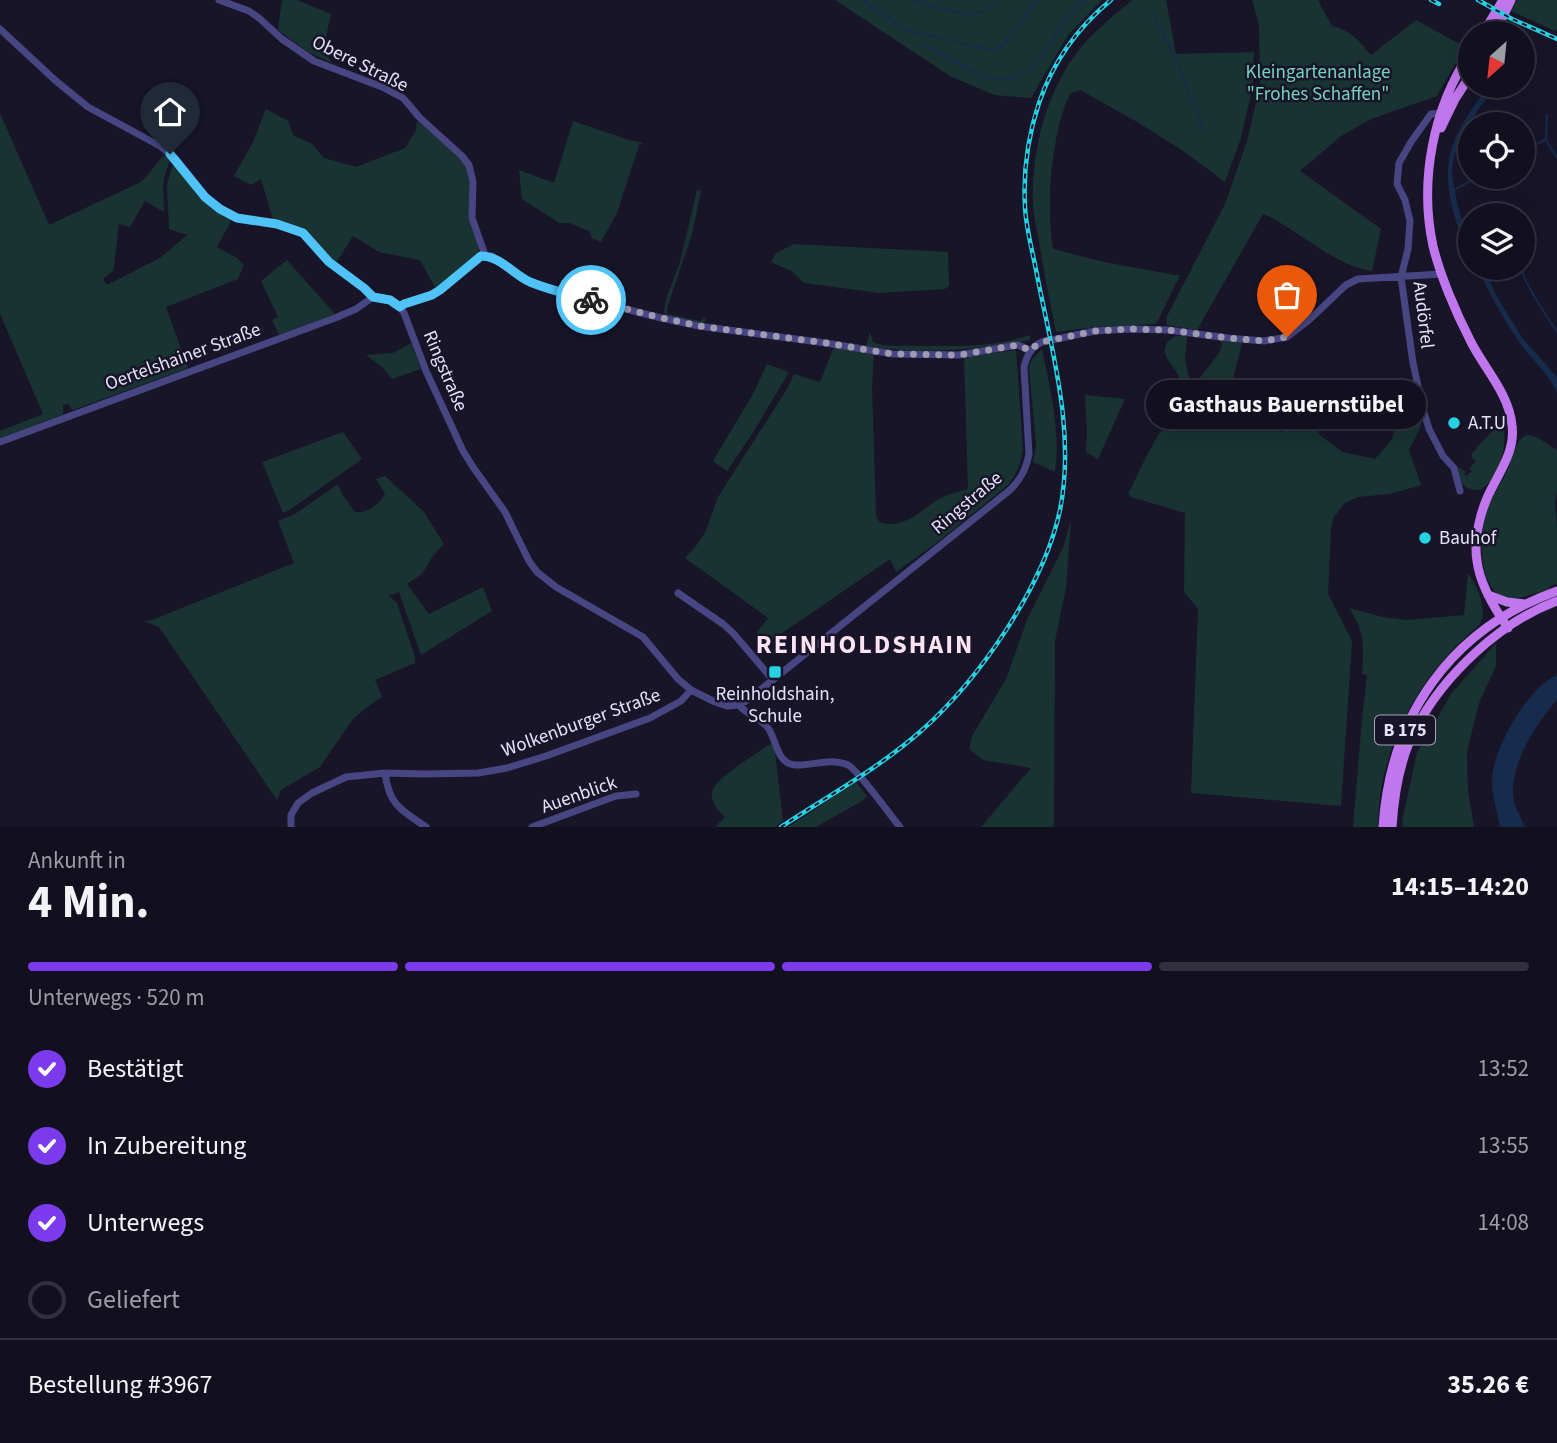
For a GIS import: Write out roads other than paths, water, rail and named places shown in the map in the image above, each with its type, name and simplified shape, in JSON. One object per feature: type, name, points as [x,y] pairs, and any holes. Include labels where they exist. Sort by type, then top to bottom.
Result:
[{"type":"main road","points":[[1490,21],[1503,0]]},
{"type":"main road","points":[[1501,21],[1511,0]]},
{"type":"main road","points":[[1458,75],[1440,113],[1432,153],[1428,206],[1434,249],[1442,274],[1469,338],[1496,382],[1513,426],[1506,464],[1492,486],[1481,513],[1477,538],[1477,560],[1488,595],[1508,628]]},
{"type":"main road","points":[[1432,153],[1458,96]]},
{"type":"main road","name":"B 175","points":[[1383,827],[1384,806],[1394,759],[1407,725],[1418,704],[1447,664],[1476,636],[1501,618],[1557,591]]},
{"type":"main road","points":[[1488,595],[1507,602],[1527,604]]},
{"type":"main road","name":"B 175","points":[[1392,827],[1401,769],[1415,729],[1436,696],[1470,658],[1508,628],[1557,601]]},
{"type":"street","name":"Obere Straße","points":[[219,0],[249,11],[314,61],[382,87],[403,99],[469,165],[473,182],[472,219],[485,255]]},
{"type":"street","points":[[0,29],[88,107],[170,154],[211,203],[237,218],[277,224],[303,233],[329,262],[373,297],[390,300],[400,307],[432,295],[485,255],[492,256],[521,278],[552,290],[699,326],[893,354],[959,355],[1018,345],[1031,351],[1042,342],[1095,331],[1129,329],[1168,330],[1264,341],[1287,337],[1346,285],[1358,279],[1442,274]]},
{"type":"street","name":"Audörfel","points":[[1440,113],[1431,114],[1399,163],[1397,184],[1405,200],[1410,221],[1408,249],[1401,277],[1413,363],[1423,409],[1429,429],[1443,456],[1454,468],[1460,491]]},
{"type":"street","name":"Oertelshainer Straße","points":[[0,442],[335,318],[356,309],[373,297]]},
{"type":"street","name":"Ringstraße","points":[[400,307],[434,390],[463,451],[505,512],[532,566],[556,587],[643,637],[678,679],[691,690],[722,705],[732,706],[749,699],[1010,490],[1020,479],[1029,454],[1024,367],[1031,351]]},
{"type":"street","points":[[678,593],[733,633],[773,680]]},
{"type":"street","name":"Wolkenburger Straße","points":[[291,827],[290,820],[295,807],[312,793],[346,777],[478,773],[507,768],[650,718],[681,701],[691,690]]},
{"type":"street","points":[[739,705],[744,712],[768,727],[782,759],[787,763],[797,765],[833,761],[853,769],[900,827]]},
{"type":"street","points":[[385,774],[391,797],[407,814],[426,827]]},
{"type":"street","name":"Auenblick","points":[[533,827],[616,796],[636,794]]},
{"type":"water","points":[[1480,98],[1486,98],[1477,112],[1470,112]]},
{"type":"water","points":[[1458,133],[1452,174],[1458,203],[1458,226],[1449,188],[1452,147]]},
{"type":"water","points":[[1483,280],[1490,280],[1523,339],[1557,377],[1557,393],[1512,331]]},
{"type":"water","points":[[1557,675],[1557,700],[1526,744],[1513,782],[1516,807],[1525,827],[1500,827],[1492,784],[1497,755],[1523,706],[1546,682]]},
{"type":"waterway","points":[[863,0],[905,30],[991,50],[1004,44],[1037,0]]},
{"type":"waterway","points":[[913,0],[967,13],[984,11],[995,0]]},
{"type":"waterway","points":[[923,44],[985,77],[1013,77],[1024,73],[1041,58],[1064,22],[1084,0]]},
{"type":"waterway","points":[[1153,14],[1178,64],[1204,132]]},
{"type":"waterway","points":[[1547,115],[1546,140],[1557,158]]},
{"type":"waterway","points":[[1535,145],[1545,140]]},
{"type":"waterway","points":[[1454,190],[1458,188]]},
{"type":"waterway","points":[[1525,280],[1557,332]]},
{"type":"railway","points":[[781,827],[888,757],[943,710],[965,686],[1006,630],[1040,569],[1052,539],[1064,480],[1063,419],[1060,389],[1027,223],[1026,167],[1035,116],[1051,74],[1077,34],[1111,0]]},
{"type":"railway","points":[[1431,0],[1439,4]]},
{"type":"railway","points":[[1478,0],[1557,39]]},
{"type":"place","name":"Gasthaus Bauernstübel","points":[[1287,337]]},
{"type":"place","name":"A.T.U","points":[[1454,423]]},
{"type":"place","name":"Bauhof","points":[[1425,538]]},
{"type":"place","name":"Reinholdshain, Schule","points":[[775,672]]},
{"type":"district","name":"REINHOLDSHAIN","points":[[865,644]]},
{"type":"park label","name":"Kleingartenanlage \"Frohes Schaffen\"","points":[[1318,83]]}]
